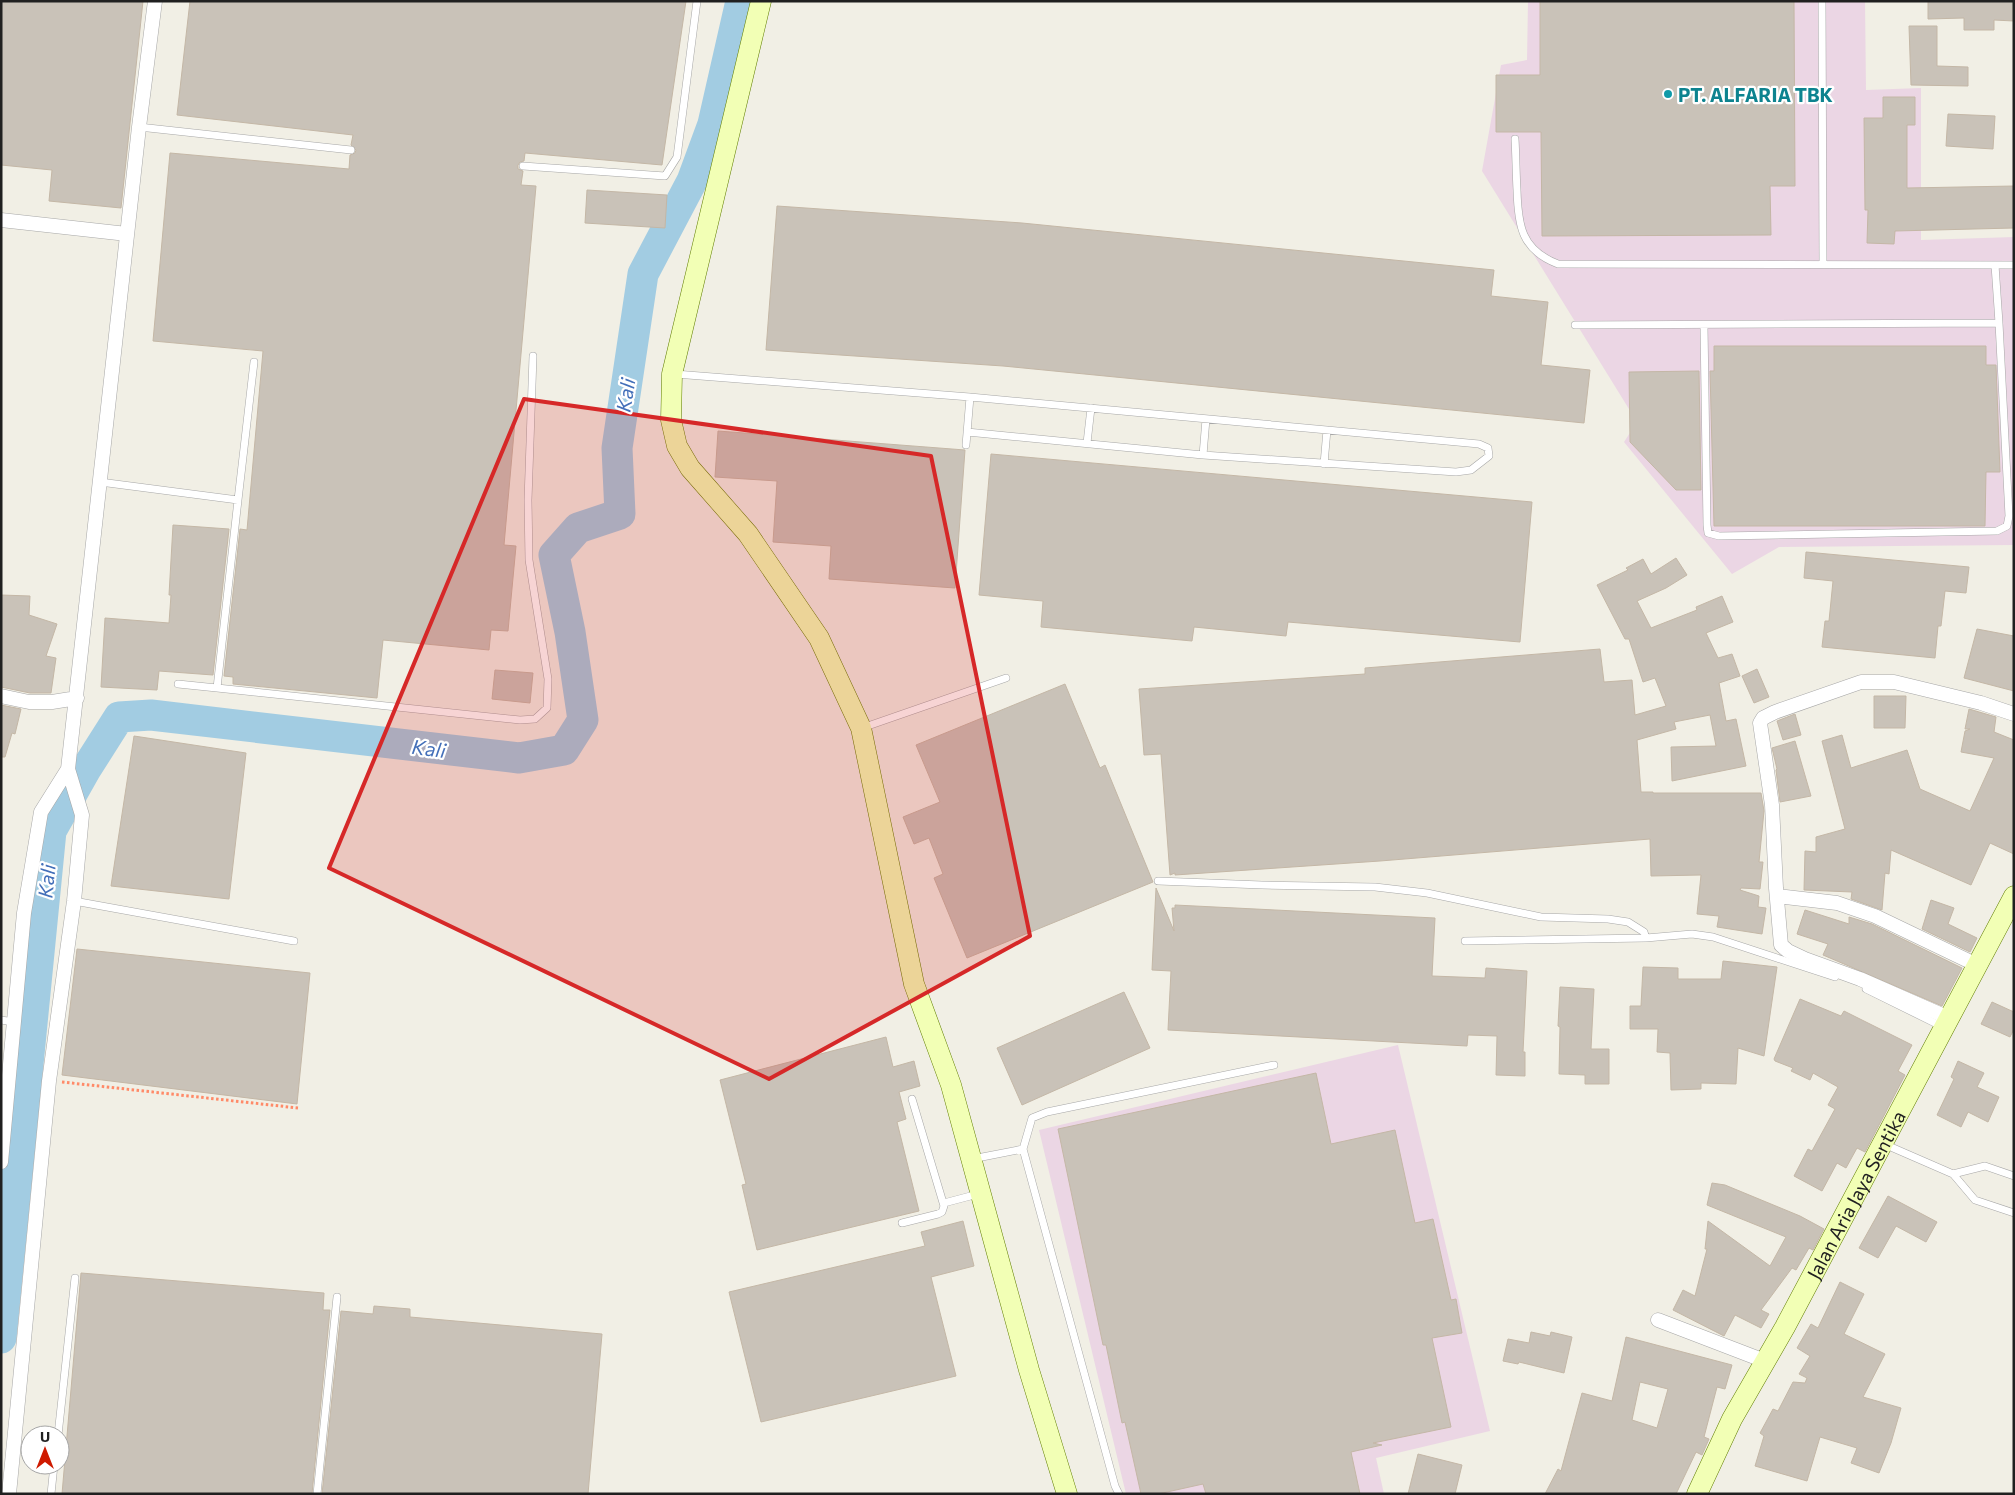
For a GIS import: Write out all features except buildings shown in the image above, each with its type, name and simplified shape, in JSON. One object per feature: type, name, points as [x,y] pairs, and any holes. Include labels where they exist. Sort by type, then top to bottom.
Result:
[{"type":"street","points":[[1,1162],[8,1021],[24,913],[42,812],[68,769],[139,127],[155,1]]},
{"type":"street","points":[[761,1],[672,374],[671,420],[677,446],[690,468],[748,534],[819,638],[861,728],[914,984],[951,1085],[1030,1370],[1067,1494]]},
{"type":"street","points":[[1,220],[127,234]]},
{"type":"street","points":[[1946,1022],[1860,979],[1788,951],[1781,945],[1772,805],[1760,723],[1763,718],[1775,712],[1861,682],[1894,682],[1982,703],[2014,714]]},
{"type":"street","points":[[1,696],[29,702],[52,702],[77,698]]},
{"type":"street","points":[[9,1494],[49,1081],[74,901],[82,815],[68,769]]},
{"type":"street","points":[[1777,896],[1837,903],[1875,916],[1977,965]]},
{"type":"street","name":"Jalan Aria Jaya Sentika","points":[[1697,1494],[1732,1418],[1883,1143],[1977,965],[2011,907]]},
{"type":"street","points":[[1658,1320],[1765,1361]]},
{"type":"lane","points":[[523,166],[665,176],[677,157],[697,1]]},
{"type":"lane","points":[[1822,1],[1823,264]]},
{"type":"lane","points":[[139,127],[351,150]]},
{"type":"lane","points":[[1515,139],[1520,225],[1527,242],[1541,256],[1558,264],[2014,265]]},
{"type":"lane","points":[[1704,326],[1708,533],[1719,536],[1997,531],[2007,526],[2009,516],[1995,265]]},
{"type":"lane","points":[[1575,325],[1704,326],[1999,323]]},
{"type":"lane","points":[[178,684],[520,720],[535,719],[547,708],[548,679],[529,560],[528,500],[533,356]]},
{"type":"lane","points":[[217,688],[254,362]]},
{"type":"lane","points":[[672,374],[970,397],[1479,444],[1488,448],[1489,456],[1471,470],[1456,472],[1203,455],[967,432]]},
{"type":"lane","points":[[966,445],[970,397]]},
{"type":"lane","points":[[1087,444],[1091,408]]},
{"type":"lane","points":[[1203,455],[1206,419]]},
{"type":"lane","points":[[1324,464],[1327,430]]},
{"type":"lane","points":[[100,482],[238,500]]},
{"type":"lane","points":[[861,728],[1006,678]]},
{"type":"lane","points":[[1158,881],[1375,887],[1427,893],[1541,917],[1608,919],[1628,922],[1644,932],[1646,938]]},
{"type":"lane","points":[[74,901],[294,941]]},
{"type":"lane","points":[[1465,941],[1646,938],[1692,934],[1713,937],[1858,985],[1946,1022]]},
{"type":"lane","points":[[1119,1494],[1115,1486],[1023,1149],[1032,1118],[1047,1112],[1274,1065]]},
{"type":"lane","points":[[902,1223],[938,1214],[943,1210],[944,1202],[912,1099]]},
{"type":"lane","points":[[1883,1143],[1953,1174],[1975,1200],[2014,1213]]},
{"type":"lane","points":[[972,1160],[1023,1149]]},
{"type":"lane","points":[[1953,1174],[1985,1166],[2014,1176]]},
{"type":"lane","points":[[944,1202],[981,1193]]},
{"type":"lane","points":[[59,1425],[75,1278]]},
{"type":"lane","points":[[317,1494],[337,1296]]},
{"type":"lane","points":[[51,1494],[53,1475]]},
{"type":"path","points":[[49,1081],[298,1108]]},
{"type":"highlighted area","points":[[524,399],[931,456],[1030,936],[769,1079],[329,868]]},
{"type":"shaded area","points":[[1528,1],[1865,1],[1866,90],[1921,88],[1921,240],[2014,237],[2014,545],[1779,547],[1732,574],[1624,442],[1637,422],[1482,171],[1501,65],[1527,60]]},
{"type":"shaded area","points":[[1398,1045],[1490,1431],[1376,1458],[1384,1494],[1126,1494],[1039,1130]]},
{"type":"waterway","name":"Kali","points":[[1,1338],[51,831],[86,769],[119,717],[151,715],[519,758],[564,750],[583,720],[570,632],[554,555],[578,528],[620,514],[617,448],[643,274],[692,181],[713,124],[741,1]]},
{"type":"place","name":"PT. ALFARIA TBK","points":[[1668,94]]}]
